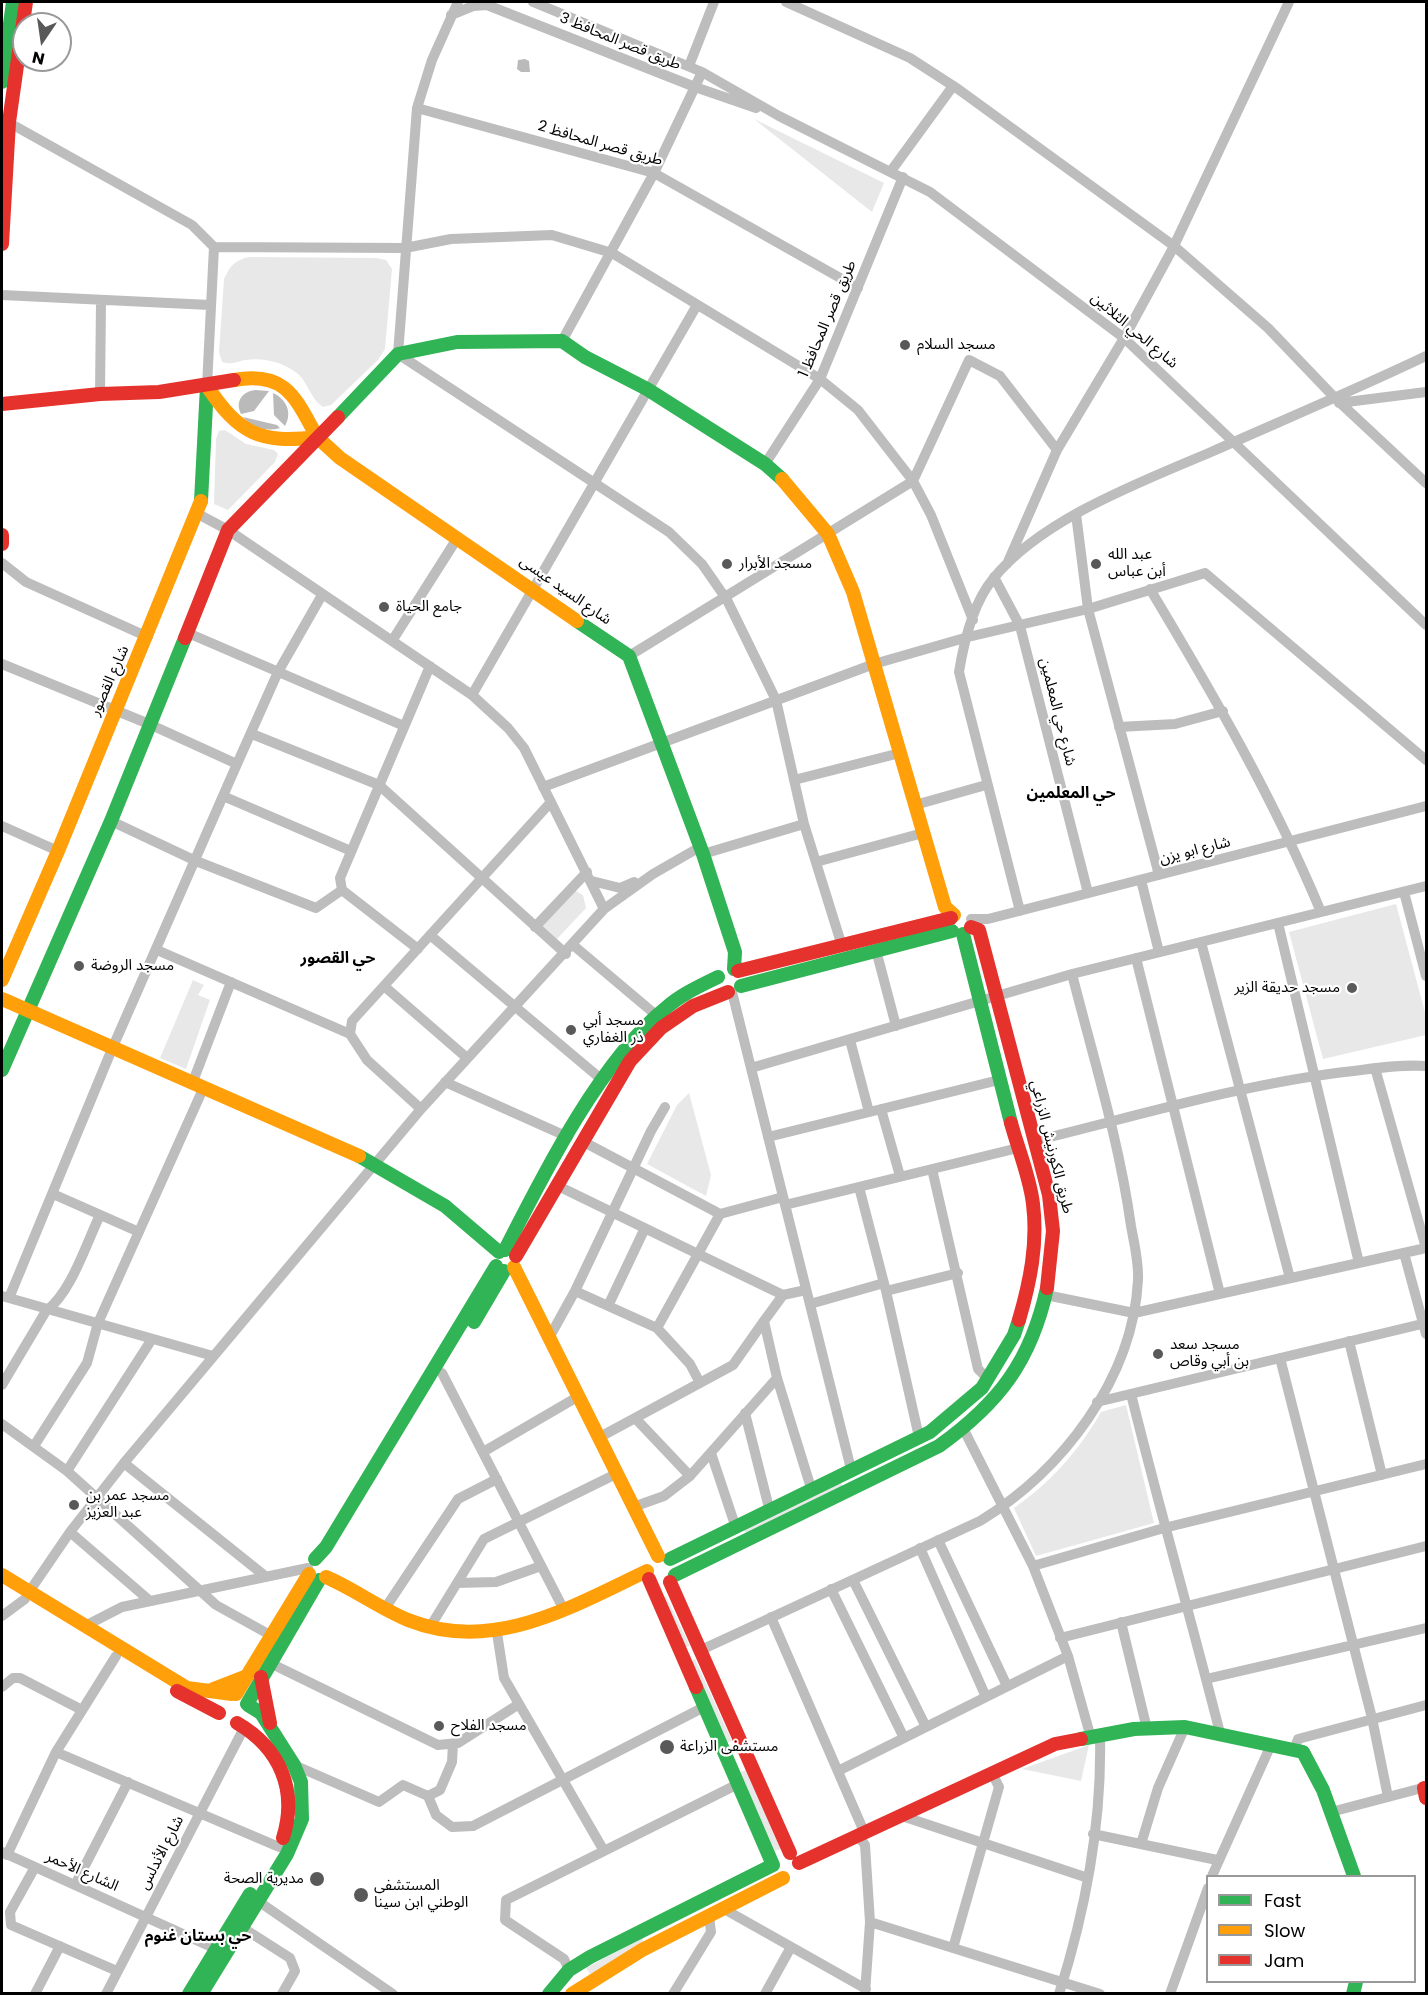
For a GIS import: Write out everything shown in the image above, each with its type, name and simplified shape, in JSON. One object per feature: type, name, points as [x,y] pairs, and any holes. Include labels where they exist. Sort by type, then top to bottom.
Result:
[{"type":"street","points":[[2,244],[7,68],[13,2]]},
{"type":"street","points":[[2,82],[26,2]]},
{"type":"street","points":[[398,354],[417,108],[432,60],[458,2]]},
{"type":"street","points":[[533,2],[702,72],[779,116]]},
{"type":"street","points":[[689,66],[714,2]]},
{"type":"street","points":[[786,2],[910,58],[1174,246],[1268,328],[1338,401],[1426,483]]},
{"type":"street","points":[[1005,567],[1057,450],[1125,338],[1174,246],[1289,2]]},
{"type":"street","name":"طريق قصر المحافظ 3","points":[[451,15],[472,6],[487,5],[695,87],[779,116]]},
{"type":"street","points":[[562,341],[654,173],[702,72]]},
{"type":"street","points":[[891,171],[952,86]]},
{"type":"street","name":"طريق قصر المحافظ 2","points":[[417,108],[654,173],[858,288]]},
{"type":"street","name":"شارع الحي الثلاثين","points":[[779,116],[930,192],[1125,338],[1426,625]]},
{"type":"street","points":[[5,120],[192,225],[214,247],[405,248],[451,239],[552,235],[612,253],[820,379],[858,410],[913,482],[945,545],[973,620]]},
{"type":"street","name":"طريق قصر المحافظ 1","points":[[765,464],[820,379],[903,177]]},
{"type":"street","points":[[214,247],[207,386],[223,411],[242,430],[287,441],[316,437]]},
{"type":"street","points":[[2,295],[210,305]]},
{"type":"street","points":[[100,394],[101,301]]},
{"type":"street","points":[[472,695],[697,305]]},
{"type":"street","points":[[2,1070],[30,1011],[111,821],[228,530],[398,354],[457,342],[562,341],[585,357],[647,389],[765,464],[790,486],[828,534],[854,592],[945,907],[960,924],[1033,1203],[1034,1244],[1030,1283],[1014,1335],[982,1388],[930,1432],[735,1525],[664,1557],[651,1560],[648,1575],[776,1874],[783,1878]]},
{"type":"street","points":[[398,354],[669,532],[702,564],[723,596],[754,652],[776,700],[804,824],[842,946]]},
{"type":"street","points":[[1338,401],[1426,356]]},
{"type":"street","points":[[851,1469],[733,990],[742,977],[736,970],[735,952],[701,851],[629,656],[723,596],[913,482],[969,360],[999,376],[1057,450]]},
{"type":"street","points":[[2,404],[100,394],[159,392],[207,386],[249,377],[273,379],[294,395],[316,437]]},
{"type":"street","name":"شارع القصور","points":[[2,980],[6,958],[58,851],[198,514],[203,495],[207,386]]},
{"type":"street","points":[[1020,911],[959,672],[980,597],[993,577],[1032,543],[1076,514],[1137,483],[1235,441],[1317,406],[1338,401],[1426,392]]},
{"type":"street","name":"شارع السيد عيسى","points":[[316,437],[340,458],[629,656]]},
{"type":"street","points":[[198,514],[228,530],[472,695],[524,748],[590,876],[604,909]]},
{"type":"street","points":[[1076,514],[1088,609],[1159,875]]},
{"type":"street","points":[[2,535],[2,544]]},
{"type":"street","points":[[392,641],[458,537]]},
{"type":"street","points":[[2,563],[26,582],[148,637]]},
{"type":"street","points":[[543,787],[874,664],[968,637],[1088,609],[1205,573],[1426,760]]},
{"type":"street","name":"شارع حي المعلمين","points":[[993,577],[1020,626],[1088,893]]},
{"type":"street","points":[[1150,589],[1223,711],[1292,842],[1321,912]]},
{"type":"street","points":[[213,1356],[98,1323],[45,1311],[5,1297],[53,1194],[112,1049],[278,672],[322,595]]},
{"type":"street","points":[[188,633],[404,726]]},
{"type":"street","points":[[2,664],[149,724],[237,764]]},
{"type":"street","points":[[418,949],[342,890],[340,878],[430,666]]},
{"type":"street","points":[[1119,727],[1175,724],[1223,711]]},
{"type":"street","points":[[252,734],[379,785],[566,954]]},
{"type":"street","points":[[794,780],[900,753]]},
{"type":"street","points":[[915,806],[986,785]]},
{"type":"street","points":[[224,796],[351,851]]},
{"type":"street","points":[[350,1034],[352,1021],[551,802]]},
{"type":"street","name":"شارع ابو يزن","points":[[960,924],[1020,911],[1426,806]]},
{"type":"street","points":[[111,821],[195,861],[316,908],[342,890]]},
{"type":"street","points":[[590,876],[620,888],[701,851],[804,824]]},
{"type":"street","points":[[2,826],[58,851]]},
{"type":"street","points":[[816,862],[923,833]]},
{"type":"street","points":[[2,1616],[27,1596],[70,1533],[124,1463],[422,1108],[513,1008],[566,954],[604,909],[653,874]]},
{"type":"street","points":[[535,927],[590,876]]},
{"type":"street","points":[[1142,880],[1159,952]]},
{"type":"street","points":[[751,1068],[1072,974],[1426,886]]},
{"type":"street","points":[[1404,892],[1426,976]]},
{"type":"street","points":[[1278,923],[1359,1263]]},
{"type":"street","points":[[241,1725],[245,1718],[247,1705],[261,1677],[319,1570],[326,1547],[506,1260],[556,1185],[601,1079],[633,1036],[656,1015],[696,986],[718,977],[723,970],[736,970],[842,946],[960,924]]},
{"type":"street","points":[[219,1713],[222,1699],[234,1694],[319,1570],[442,1373],[575,1139],[630,1061],[661,1028],[693,1006],[733,990],[960,924]]},
{"type":"street","name":"طريق الكورنيش الزراعي","points":[[673,1578],[939,1446],[964,1430],[999,1396],[1024,1361],[1046,1295],[1053,1223],[1034,1141],[994,997],[979,930],[960,924]]},
{"type":"street","points":[[430,935],[513,1008],[601,1079]]},
{"type":"street","points":[[1201,942],[1290,1278]]},
{"type":"street","points":[[573,945],[656,1015]]},
{"type":"street","points":[[157,950],[350,1034],[367,1060],[422,1108]]},
{"type":"street","points":[[876,950],[896,1026]]},
{"type":"street","points":[[1136,958],[1220,1294]]},
{"type":"street","points":[[701,1650],[938,1540],[1004,1506],[1033,1483],[1076,1435],[1113,1378],[1134,1313],[1138,1278],[1126,1189],[1072,974]]},
{"type":"street","points":[[718,977],[721,988],[733,990]]},
{"type":"street","points":[[34,1446],[87,1363],[98,1323],[139,1232],[197,1087],[231,982]]},
{"type":"street","points":[[384,986],[467,1058]]},
{"type":"street","points":[[2,999],[197,1087],[374,1163],[445,1206],[506,1260],[664,1557],[675,1566],[673,1578],[701,1650],[794,1858],[796,1875],[783,1878],[642,1950],[572,1994]]},
{"type":"street","points":[[850,1040],[869,1112]]},
{"type":"street","points":[[1034,1141],[1240,1090],[1375,1068],[1426,1066]]},
{"type":"street","points":[[1046,1295],[1134,1313],[1426,1248],[1375,1068]]},
{"type":"street","points":[[768,1137],[999,1080]]},
{"type":"street","points":[[445,1082],[575,1139],[720,1214],[859,1187],[1018,1148]]},
{"type":"street","points":[[549,1338],[575,1291],[633,1167],[665,1107]]},
{"type":"street","points":[[881,1109],[900,1176]]},
{"type":"street","points":[[932,1169],[958,1273],[978,1370],[988,1379]]},
{"type":"street","points":[[556,1185],[783,1295],[806,1290]]},
{"type":"street","points":[[859,1187],[885,1287],[919,1437]]},
{"type":"street","points":[[53,1194],[139,1232]]},
{"type":"street","points":[[657,1328],[720,1214]]},
{"type":"street","points":[[2,1385],[45,1311],[56,1303],[64,1290],[99,1215]]},
{"type":"street","points":[[609,1305],[645,1228]]},
{"type":"street","points":[[1097,1402],[1349,1341],[1426,1327],[1404,1253]]},
{"type":"street","points":[[810,1304],[958,1273]]},
{"type":"street","points":[[575,1291],[657,1328],[690,1364],[699,1383]]},
{"type":"street","points":[[600,1437],[734,1365],[783,1295]]},
{"type":"street","points":[[764,1321],[777,1378],[811,1488]]},
{"type":"street","points":[[67,1470],[152,1339]]},
{"type":"street","points":[[1349,1341],[1382,1474]]},
{"type":"street","points":[[1280,1358],[1332,1570],[1372,1718],[1388,1797]]},
{"type":"street","points":[[442,1373],[564,1610]]},
{"type":"street","points":[[636,1506],[664,1496],[690,1476],[777,1378]]},
{"type":"street","points":[[1131,1394],[1164,1528],[1188,1606],[1220,1733]]},
{"type":"street","points":[[483,1452],[579,1396]]},
{"type":"street","points":[[745,1413],[769,1508]]},
{"type":"street","points":[[636,1419],[690,1476]]},
{"type":"street","points":[[2,1424],[67,1470],[216,1605],[272,1636]]},
{"type":"street","points":[[964,1430],[1033,1566],[1068,1656],[1095,1737],[1100,1764],[1088,1878],[1059,1994]]},
{"type":"street","points":[[711,1453],[735,1525]]},
{"type":"street","points":[[124,1463],[265,1576]]},
{"type":"street","points":[[1033,1566],[1164,1528],[1426,1464]]},
{"type":"street","points":[[430,1627],[484,1539],[618,1473]]},
{"type":"street","points":[[386,1607],[458,1499],[497,1479]]},
{"type":"street","points":[[70,1533],[150,1601]]},
{"type":"street","points":[[938,1540],[1007,1686]]},
{"type":"street","points":[[1060,1638],[1426,1546]]},
{"type":"street","points":[[920,1548],[986,1697]]},
{"type":"street","points":[[457,1583],[496,1582],[541,1566]]},
{"type":"street","points":[[85,1626],[123,1607],[265,1576],[319,1570],[414,1623],[449,1633],[497,1633],[564,1610],[648,1575]]},
{"type":"street","points":[[2,1575],[27,1596],[116,1656],[219,1713],[227,1722],[241,1725],[267,1747],[286,1775],[290,1822],[243,1928],[201,1994]]},
{"type":"street","points":[[648,1575],[662,1585],[673,1578]]},
{"type":"street","points":[[853,1580],[926,1727]]},
{"type":"street","points":[[2,1584],[85,1626],[187,1688],[234,1694],[261,1713],[294,1765],[301,1782],[302,1819],[287,1854],[216,1949],[189,1994]]},
{"type":"street","points":[[831,1589],[903,1738]]},
{"type":"street","points":[[724,1909],[866,1991],[870,1922],[865,1845],[838,1771],[771,1617]]},
{"type":"street","points":[[1121,1622],[1147,1729]]},
{"type":"street","points":[[1206,1680],[1426,1628]]},
{"type":"street","points":[[497,1633],[504,1678],[604,1851]]},
{"type":"street","points":[[4,1854],[56,1752],[116,1656]]},
{"type":"street","points":[[838,1771],[1068,1656]]},
{"type":"street","points":[[270,1662],[438,1745],[458,1743],[519,1704]]},
{"type":"street","points":[[206,1691],[247,1676]]},
{"type":"street","points":[[261,1677],[272,1730]]},
{"type":"street","points":[[2,1687],[13,1678],[20,1678],[82,1710]]},
{"type":"street","points":[[1294,1750],[1298,1739],[1426,1705]]},
{"type":"street","points":[[294,1765],[379,1802],[403,1785],[428,1796],[436,1815],[452,1827],[473,1826],[706,1706]]},
{"type":"street","name":"شارع الأندلس","points":[[105,1994],[147,1917],[241,1725]]},
{"type":"street","points":[[1141,1844],[1158,1788],[1185,1727]]},
{"type":"street","points":[[549,1994],[569,1970],[590,1957],[773,1865],[778,1856],[794,1858],[862,1835],[1055,1744],[1134,1729],[1185,1727],[1220,1733],[1270,1747],[1304,1752],[1331,1812],[1354,1875]]},
{"type":"street","points":[[428,1796],[440,1790],[452,1762],[453,1744]]},
{"type":"street","points":[[1212,1875],[1217,1860],[1270,1747]]},
{"type":"street","points":[[56,1752],[279,1847]]},
{"type":"street","points":[[953,1948],[999,1787],[992,1773]]},
{"type":"street","points":[[75,1885],[128,1782]]},
{"type":"street","points":[[569,1970],[564,1959],[505,1920],[506,1900],[738,1784]]},
{"type":"street","points":[[1331,1812],[1388,1797],[1426,1791]]},
{"type":"street","points":[[902,1816],[1088,1878]]},
{"type":"street","points":[[1093,1834],[1217,1860]]},
{"type":"street","name":"الشارع الأحمر","points":[[4,1854],[216,1949]]},
{"type":"street","points":[[35,1868],[10,1912],[11,1925],[117,1971]]},
{"type":"street","points":[[1170,1994],[1206,1894]]},
{"type":"street","points":[[254,1899],[393,1994]]},
{"type":"street","points":[[673,1994],[711,1932],[709,1916]]},
{"type":"street","points":[[870,1922],[1100,1994]]},
{"type":"street","points":[[243,1928],[290,1958],[294,1964],[295,1971],[282,1994]]},
{"type":"street","points":[[35,1994],[60,1946]]},
{"type":"street","points":[[765,1994],[791,1947]]},
{"type":"shaded area","points":[[518,60],[529,61],[530,72],[521,72],[517,69]]},
{"type":"shaded area","points":[[754,119],[884,183],[872,212]]},
{"type":"shaded area","points":[[249,257],[376,258],[386,260],[392,269],[385,349],[378,360],[331,405],[323,407],[319,404],[298,374],[273,361],[259,359],[222,362],[219,352],[224,279],[234,264]]},
{"type":"shaded area","points":[[255,390],[269,391],[254,411],[241,414],[239,401],[243,395]]},
{"type":"shaded area","points":[[273,393],[287,406],[288,416],[285,426],[274,415]]},
{"type":"shaded area","points":[[243,417],[277,425],[280,428],[270,430],[260,428]]},
{"type":"shaded area","points":[[225,430],[246,444],[274,450],[278,454],[275,462],[228,510],[214,504],[216,439],[219,431]]},
{"type":"shaded area","points":[[574,890],[583,895],[586,908],[556,940],[539,925]]},
{"type":"shaded area","points":[[1396,904],[1426,1016],[1426,1035],[1323,1059],[1289,932]]},
{"type":"shaded area","points":[[193,980],[204,985],[198,995],[210,1000],[186,1069],[160,1058]]},
{"type":"shaded area","points":[[689,1093],[711,1175],[706,1196],[647,1164],[677,1105]]},
{"type":"shaded area","points":[[1126,1405],[1154,1523],[1036,1556],[1014,1508],[1040,1488],[1063,1465],[1101,1412]]},
{"type":"shaded area","points":[[840,1480],[843,1487],[746,1533],[743,1529]]},
{"type":"shaded area","points":[[666,1596],[690,1646],[684,1648],[661,1598]]},
{"type":"shaded area","points":[[695,1659],[732,1741],[727,1743],[691,1661]]},
{"type":"shaded area","points":[[1089,1745],[1081,1781],[1022,1769]]},
{"type":"shaded area","points":[[746,1770],[781,1849],[775,1851],[740,1772]]},
{"type":"shaded area","points":[[642,1938],[645,1945],[590,1974],[586,1968]]},
{"type":"traffic: fast","points":[[2,82],[13,2]]},
{"type":"traffic: fast","points":[[338,417],[398,354],[457,342],[562,341],[585,357],[647,389],[765,464],[782,479]]},
{"type":"traffic: fast","points":[[201,501],[207,386]]},
{"type":"traffic: fast","points":[[577,621],[629,656],[703,854],[735,952],[734,969]]},
{"type":"traffic: fast","points":[[2,1070],[111,821],[185,638]]},
{"type":"traffic: fast","points":[[741,986],[952,931]]},
{"type":"traffic: fast","points":[[963,934],[1011,1123]]},
{"type":"traffic: fast","points":[[505,1250],[556,1154],[619,1056],[643,1029],[673,1002],[718,977]]},
{"type":"traffic: fast","points":[[359,1156],[445,1206],[499,1252]]},
{"type":"traffic: fast","points":[[315,1559],[326,1547],[496,1266]]},
{"type":"traffic: fast","points":[[474,1322],[504,1271]]},
{"type":"traffic: fast","points":[[675,1575],[939,1446],[960,1430],[995,1396],[1022,1359],[1032,1337],[1047,1288]]},
{"type":"traffic: fast","points":[[670,1559],[930,1432],[982,1388],[1014,1335],[1019,1320]]},
{"type":"traffic: fast","points":[[247,1704],[319,1580]]},
{"type":"traffic: fast","points":[[549,1994],[569,1970],[590,1957],[773,1865],[696,1687]]},
{"type":"traffic: fast","points":[[201,1994],[287,1854],[302,1819],[301,1782],[294,1765],[261,1713],[248,1705]]},
{"type":"traffic: fast","points":[[1081,1739],[1134,1729],[1185,1727],[1303,1752],[1323,1790],[1354,1875]]},
{"type":"traffic: fast","points":[[189,1994],[250,1894]]},
{"type":"traffic: fast","points":[[1353,1994],[1356,1983]]},
{"type":"traffic: slow","points":[[207,386],[230,415],[253,432],[280,439],[317,437],[295,399],[287,390],[266,379],[234,380]]},
{"type":"traffic: slow","points":[[317,437],[340,458],[577,621]]},
{"type":"traffic: slow","points":[[782,479],[828,534],[853,592],[945,907],[954,915]]},
{"type":"traffic: slow","points":[[2,980],[58,851],[201,501]]},
{"type":"traffic: slow","points":[[2,999],[359,1156]]},
{"type":"traffic: slow","points":[[514,1267],[658,1556]]},
{"type":"traffic: slow","points":[[326,1577],[408,1620],[440,1629],[471,1632],[501,1629],[531,1622],[590,1599],[647,1571]]},
{"type":"traffic: slow","points":[[236,1694],[309,1574]]},
{"type":"traffic: slow","points":[[2,1575],[187,1688],[232,1694]]},
{"type":"traffic: slow","points":[[211,1690],[247,1676]]},
{"type":"traffic: slow","points":[[572,1994],[642,1950],[783,1878]]},
{"type":"traffic: jam","points":[[2,244],[9,122],[26,2]]},
{"type":"traffic: jam","points":[[2,404],[100,394],[159,392],[234,380]]},
{"type":"traffic: jam","points":[[185,638],[228,530],[338,417]]},
{"type":"traffic: jam","points":[[2,535],[2,544]]},
{"type":"traffic: jam","points":[[738,971],[951,918]]},
{"type":"traffic: jam","points":[[971,927],[979,930],[1049,1195],[1053,1231],[1047,1288]]},
{"type":"traffic: jam","points":[[516,1256],[630,1061],[661,1028],[693,1006],[728,992]]},
{"type":"traffic: jam","points":[[1011,1123],[1029,1184],[1034,1219],[1032,1263],[1019,1320]]},
{"type":"traffic: jam","points":[[649,1579],[696,1687]]},
{"type":"traffic: jam","points":[[670,1582],[790,1853]]},
{"type":"traffic: jam","points":[[261,1677],[270,1723]]},
{"type":"traffic: jam","points":[[177,1691],[219,1713]]},
{"type":"traffic: jam","points":[[237,1723],[264,1745],[282,1772],[288,1803],[283,1838]]},
{"type":"traffic: jam","points":[[799,1863],[1055,1744],[1081,1739]]},
{"type":"traffic: jam","points":[[1424,1788],[1426,1798]]},
{"type":"place","name":"مسجد السلام","points":[[905,345]]},
{"type":"place","name":"مسجد الأبرار","points":[[727,564]]},
{"type":"place","name":"عبد الله أبن عباس","points":[[1096,564]]},
{"type":"place","name":"جامع الحياة","points":[[384,607]]},
{"type":"place","name":"مسجد الروضة","points":[[79,966]]},
{"type":"place","name":"مسجد حديقة الزير","points":[[1352,988]]},
{"type":"place","name":"مسجد أبي ذر الغفاري","points":[[571,1030]]},
{"type":"place","name":"مسجد سعد بن أبي وقاص","points":[[1158,1354]]},
{"type":"place","name":"مسجد عمر بن عبد العزيز","points":[[74,1505]]},
{"type":"place","name":"مسجد الفلاح","points":[[439,1726]]},
{"type":"place","name":"مستشفى الزراعة","points":[[667,1747]]},
{"type":"place","name":"مديرية الصحة","points":[[317,1879]]},
{"type":"place","name":"المستشفى الوطني ابن سينا","points":[[361,1895]]},
{"type":"district","name":"حي المعلمين","points":[[1071,794]]},
{"type":"district","name":"حي القصور","points":[[338,959]]},
{"type":"district","name":"حي بستان غنوم","points":[[198,1937]]}]
